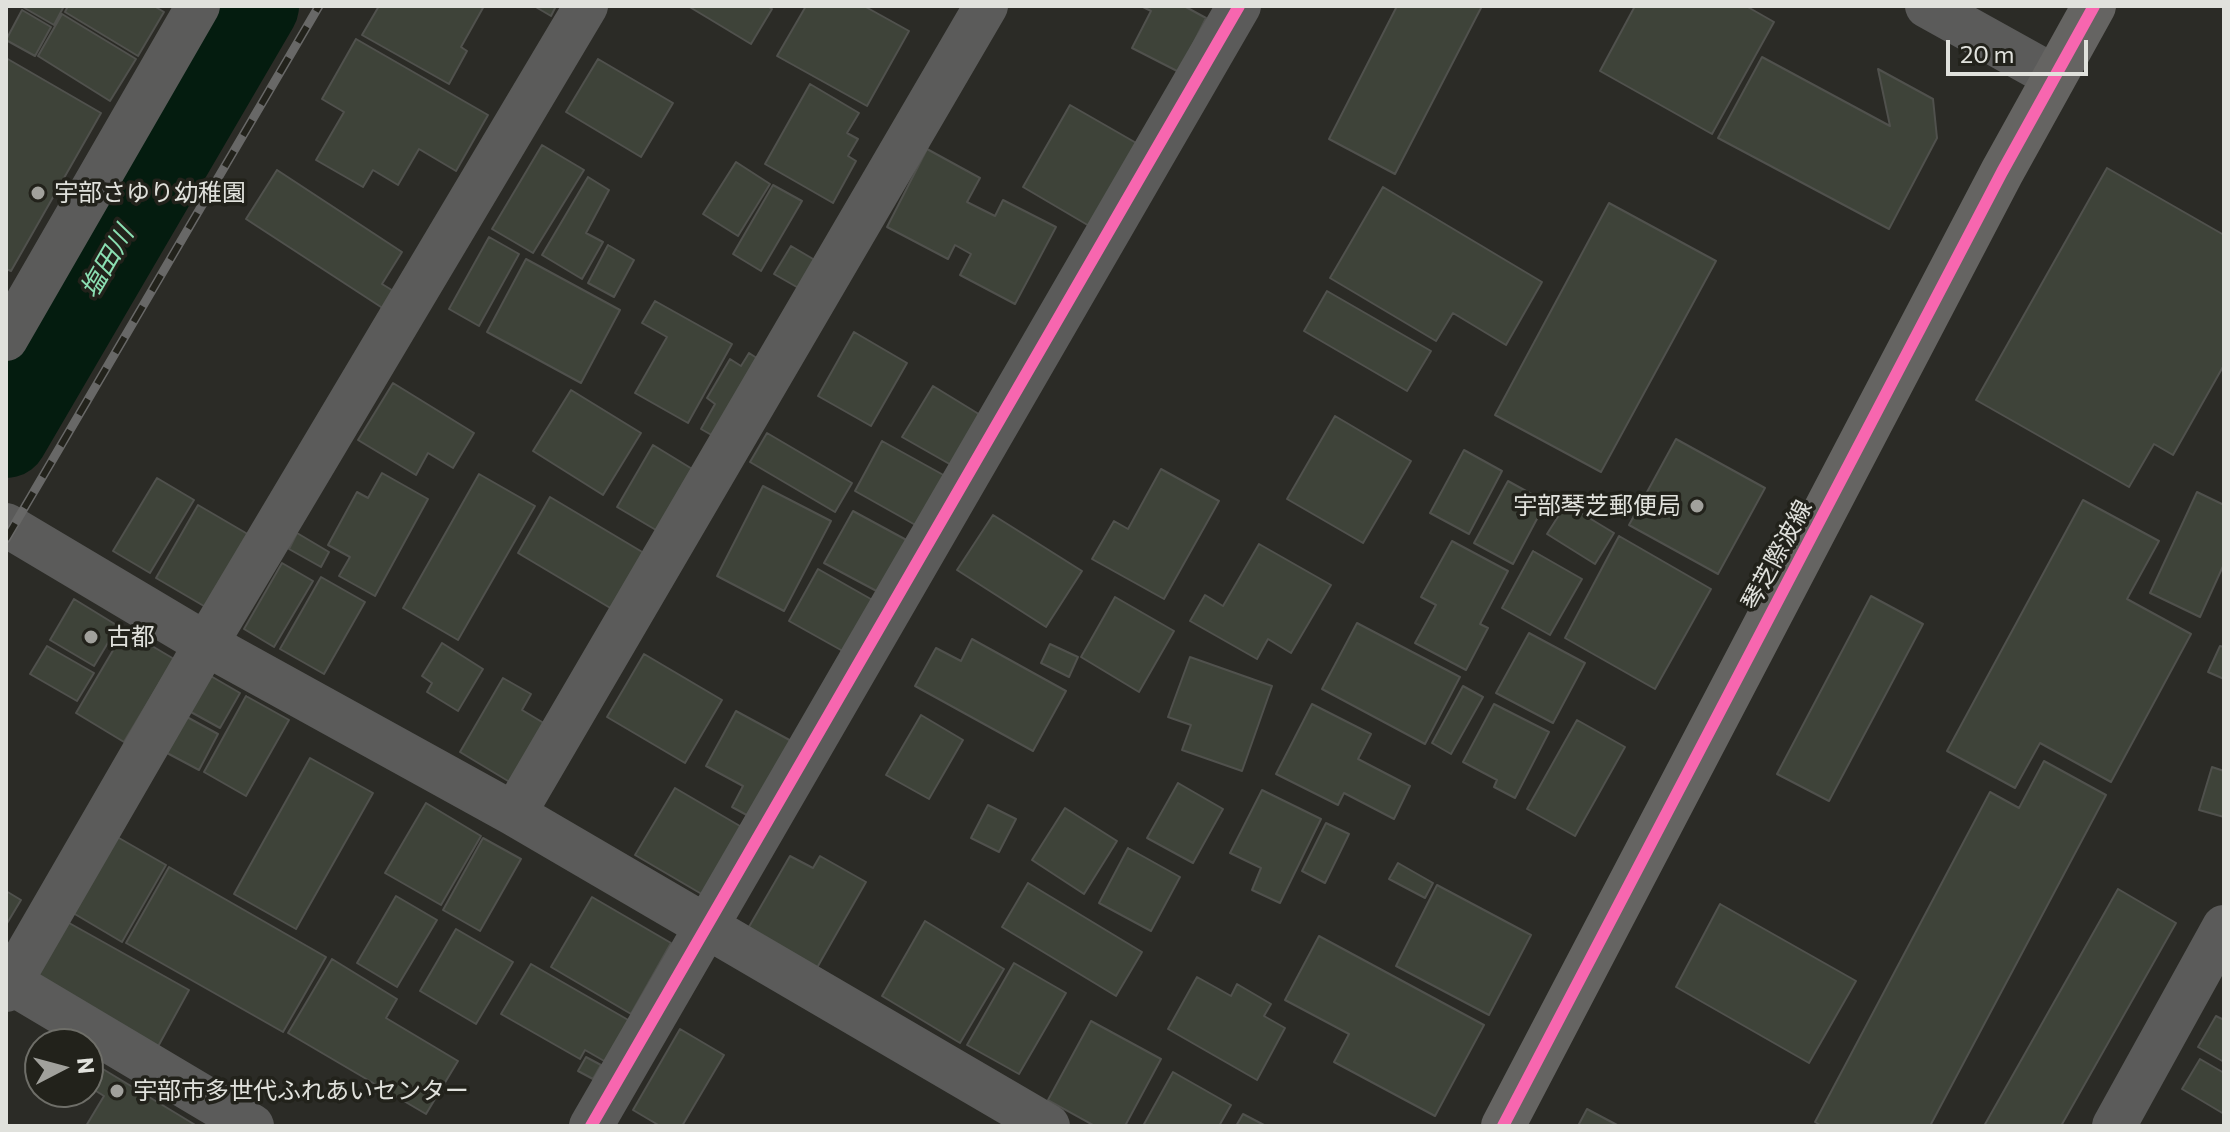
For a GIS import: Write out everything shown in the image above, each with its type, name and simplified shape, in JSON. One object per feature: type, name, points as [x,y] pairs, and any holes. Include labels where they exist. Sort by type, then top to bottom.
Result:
[{"type":"main road","name":"琴芝際波線","points":[[1503,1126],[2053,76],[2094,6]]},
{"type":"street","points":[[6,339],[198,6]]},
{"type":"street","points":[[252,1126],[8,986],[206,644],[586,6]]},
{"type":"street","points":[[514,814],[986,6]]},
{"type":"street","points":[[591,1126],[1239,6]]},
{"type":"street","points":[[1927,6],[2053,76]]},
{"type":"street","points":[[6,525],[206,644],[514,814],[1048,1126]]},
{"type":"street","points":[[2118,1124],[2224,927]]},
{"type":"building","points":[[21,6],[64,6],[54,25]]},
{"type":"building","points":[[68,6],[154,6],[164,12],[138,56],[65,12]]},
{"type":"building","points":[[379,6],[484,6],[461,47],[467,51],[449,84],[362,35]]},
{"type":"building","points":[[534,6],[556,6],[551,16]]},
{"type":"building","points":[[688,6],[767,6],[772,9],[751,44]]},
{"type":"building","points":[[806,6],[864,6],[909,31],[867,106],[777,56]]},
{"type":"building","points":[[1141,6],[1184,6],[1206,18],[1179,72],[1132,48],[1151,11]]},
{"type":"building","points":[[1397,6],[1482,6],[1395,174],[1329,139]]},
{"type":"building","points":[[1635,6],[1746,6],[1774,22],[1712,134],[1600,71]]},
{"type":"building","points":[[22,10],[51,27],[35,56],[6,40]]},
{"type":"building","points":[[62,14],[136,59],[110,101],[38,56]]},
{"type":"building","points":[[356,39],[488,115],[456,171],[419,149],[398,185],[373,170],[363,187],[316,160],[344,112],[322,99]]},
{"type":"building","points":[[1762,57],[1890,126],[1878,69],[1933,99],[1937,138],[1889,229],[1718,138]]},
{"type":"building","name":"宇部さゆり幼稚園","points":[[6,58],[101,113],[11,271],[6,269]]},
{"type":"building","points":[[598,59],[673,103],[641,157],[566,112]]},
{"type":"building","points":[[810,84],[859,113],[847,133],[858,139],[848,156],[856,161],[833,203],[765,164]]},
{"type":"building","points":[[1070,105],[1138,144],[1091,227],[1023,187]]},
{"type":"building","points":[[542,145],[584,170],[533,253],[492,229]]},
{"type":"building","points":[[927,149],[980,178],[967,202],[995,216],[1003,200],[1056,227],[1015,304],[960,275],[971,254],[955,245],[948,259],[887,227]]},
{"type":"building","points":[[736,162],[770,184],[738,236],[703,214]]},
{"type":"building","points":[[2107,168],[2224,235],[2224,365],[2173,455],[2154,444],[2129,487],[1976,400]]},
{"type":"building","points":[[277,170],[402,252],[382,284],[395,292],[384,309],[246,219]]},
{"type":"building","points":[[588,177],[609,190],[586,233],[603,242],[582,279],[542,255]]},
{"type":"building","points":[[773,185],[802,201],[761,271],[733,254]]},
{"type":"building","points":[[1383,187],[1542,282],[1506,345],[1453,313],[1436,341],[1330,278]]},
{"type":"building","points":[[1609,203],[1716,261],[1601,472],[1495,415]]},
{"type":"building","points":[[489,237],[519,254],[479,326],[449,309]]},
{"type":"building","points":[[608,245],[634,260],[614,297],[588,283]]},
{"type":"building","points":[[791,246],[825,266],[809,294],[774,274]]},
{"type":"building","points":[[526,259],[620,310],[581,383],[487,332]]},
{"type":"building","points":[[1327,291],[1431,351],[1407,391],[1304,331]]},
{"type":"building","points":[[655,301],[732,344],[688,423],[635,393],[667,337],[642,323]]},
{"type":"building","points":[[854,332],[907,363],[871,426],[818,396]]},
{"type":"building","points":[[749,353],[766,364],[722,441],[701,429],[715,404],[707,398],[730,359],[741,366]]},
{"type":"building","points":[[393,383],[474,433],[453,468],[428,453],[416,475],[358,440]]},
{"type":"building","points":[[933,386],[982,416],[953,466],[902,437]]},
{"type":"building","points":[[571,390],[641,433],[603,495],[533,451]]},
{"type":"building","points":[[1335,416],[1411,461],[1363,543],[1287,499]]},
{"type":"building","points":[[767,433],[852,483],[835,512],[750,462]]},
{"type":"building","points":[[1676,439],[1765,488],[1718,574],[1629,525]]},
{"type":"building","points":[[882,441],[947,477],[919,527],[855,491]]},
{"type":"building","points":[[653,445],[702,475],[666,536],[617,507]]},
{"type":"building","points":[[1464,450],[1502,471],[1469,534],[1430,513]]},
{"type":"building","points":[[1161,469],[1219,501],[1164,599],[1092,559],[1114,521],[1128,529]]},
{"type":"building","points":[[382,473],[428,499],[375,596],[339,576],[350,557],[328,545],[357,492],[368,498]]},
{"type":"building","points":[[479,474],[535,506],[458,640],[403,608]]},
{"type":"building","points":[[157,478],[194,500],[150,573],[113,551]]},
{"type":"building","points":[[1508,481],[1546,502],[1513,564],[1474,543]]},
{"type":"building","points":[[763,486],[831,521],[784,611],[717,576]]},
{"type":"building","points":[[2197,492],[2224,505],[2224,564],[2200,617],[2150,593]]},
{"type":"building","points":[[550,497],[654,559],[622,615],[518,553]]},
{"type":"building","points":[[2083,500],[2159,541],[2127,599],[2191,634],[2111,782],[2040,743],[2015,788],[1947,751]]},
{"type":"building","points":[[1566,504],[1614,533],[1595,564],[1547,534]]},
{"type":"building","points":[[198,505],[251,536],[209,609],[156,578]]},
{"type":"building","points":[[853,511],[912,543],[884,595],[824,563]]},
{"type":"building","points":[[993,515],[1082,571],[1046,627],[957,570]]},
{"type":"building","points":[[297,533],[329,552],[321,567],[289,549]]},
{"type":"building","points":[[1619,536],[1711,589],[1655,689],[1565,638]]},
{"type":"building","points":[[1452,541],[1508,571],[1480,624],[1488,628],[1466,670],[1415,643],[1436,605],[1421,597]]},
{"type":"building","points":[[1259,544],[1331,585],[1291,653],[1268,639],[1257,659],[1190,621],[1205,595],[1223,606]]},
{"type":"building","points":[[1533,551],[1582,579],[1550,635],[1502,608]]},
{"type":"building","points":[[282,563],[313,581],[274,647],[244,629]]},
{"type":"building","points":[[818,569],[876,602],[848,654],[789,621]]},
{"type":"building","points":[[321,577],[365,602],[324,674],[280,649]]},
{"type":"building","points":[[1871,596],[1923,624],[1829,801],[1777,774]]},
{"type":"building","points":[[1115,597],[1174,631],[1139,692],[1081,657]]},
{"type":"building","points":[[74,599],[118,626],[94,666],[50,640]]},
{"type":"building","points":[[1357,623],[1460,677],[1425,744],[1322,689]]},
{"type":"building","points":[[125,630],[174,659],[124,742],[76,713]]},
{"type":"building","points":[[1529,633],[1585,663],[1553,723],[1496,693]]},
{"type":"building","points":[[972,639],[1066,691],[1033,751],[915,686],[936,648],[961,661]]},
{"type":"building","points":[[442,643],[483,669],[458,711],[427,692],[432,683],[422,676]]},
{"type":"building","points":[[1050,644],[1078,657],[1069,677],[1041,663]]},
{"type":"building","points":[[47,646],[94,673],[77,701],[30,674]]},
{"type":"building","points":[[2220,646],[2224,647],[2224,679],[2208,672]]},
{"type":"building","points":[[644,654],[722,700],[685,763],[607,717]]},
{"type":"building","points":[[1190,657],[1272,686],[1242,771],[1182,750],[1191,725],[1168,717]]},
{"type":"building","points":[[209,675],[240,693],[220,728],[189,711]]},
{"type":"building","points":[[503,678],[531,694],[522,710],[547,725],[513,784],[460,752]]},
{"type":"building","points":[[1463,686],[1483,697],[1451,754],[1432,743]]},
{"type":"building","points":[[246,696],[289,720],[246,796],[204,772]]},
{"type":"building","points":[[1312,704],[1371,734],[1358,759],[1410,786],[1394,819],[1344,793],[1338,805],[1276,774]]},
{"type":"building","points":[[1494,704],[1549,732],[1515,798],[1494,787],[1497,780],[1463,762]]},
{"type":"building","points":[[736,711],[795,743],[754,819],[732,807],[743,786],[706,766]]},
{"type":"building","points":[[921,715],[963,740],[929,799],[886,775]]},
{"type":"building","points":[[187,717],[218,734],[199,770],[167,753]]},
{"type":"building","points":[[1577,720],[1625,747],[1575,836],[1527,809]]},
{"type":"building","points":[[310,758],[373,793],[296,929],[234,894]]},
{"type":"building","points":[[2044,761],[2106,795],[1930,1126],[1822,1126],[1815,1122],[1990,792],[2019,808]]},
{"type":"building","points":[[2212,767],[2224,771],[2224,817],[2199,810]]},
{"type":"building","points":[[1178,783],[1223,809],[1193,863],[1147,838]]},
{"type":"building","points":[[675,788],[745,829],[705,896],[635,855]]},
{"type":"building","points":[[1262,790],[1321,819],[1280,903],[1252,890],[1261,868],[1230,853]]},
{"type":"building","points":[[426,803],[481,836],[441,905],[385,873]]},
{"type":"building","points":[[988,805],[1016,819],[999,852],[971,838]]},
{"type":"building","points":[[1065,808],[1117,841],[1084,894],[1032,860]]},
{"type":"building","points":[[1326,823],[1349,834],[1325,883],[1302,871]]},
{"type":"building","points":[[112,834],[166,865],[122,942],[68,910]]},
{"type":"building","points":[[483,838],[521,859],[480,931],[443,910]]},
{"type":"building","points":[[1128,848],[1180,877],[1151,931],[1099,903]]},
{"type":"building","points":[[790,856],[813,868],[820,856],[866,882],[814,973],[746,932]]},
{"type":"building","points":[[1398,863],[1433,883],[1425,898],[1389,879]]},
{"type":"building","points":[[169,867],[326,957],[283,1032],[126,943]]},
{"type":"building","points":[[1028,883],[1142,952],[1116,996],[1002,927]]},
{"type":"building","points":[[1437,885],[1531,935],[1489,1015],[1396,966]]},
{"type":"building","points":[[2118,889],[2176,923],[2061,1126],[1984,1126]]},
{"type":"building","points":[[6,891],[21,900],[6,925]]},
{"type":"building","points":[[396,896],[437,920],[397,987],[357,963]]},
{"type":"building","points":[[592,897],[671,943],[631,1014],[551,967]]},
{"type":"building","points":[[1720,904],[1856,981],[1809,1063],[1676,987]]},
{"type":"building","points":[[62,919],[189,990],[155,1052],[28,982]]},
{"type":"building","points":[[925,921],[1004,969],[960,1043],[882,996]]},
{"type":"building","points":[[456,929],[513,962],[476,1024],[420,991]]},
{"type":"building","points":[[1319,936],[1484,1025],[1435,1116],[1334,1062],[1349,1034],[1285,1000]]},
{"type":"building","points":[[332,959],[397,999],[386,1018],[458,1061],[426,1114],[288,1033]]},
{"type":"building","points":[[1014,963],[1066,993],[1019,1074],[967,1045]]},
{"type":"building","points":[[531,964],[630,1021],[606,1062],[585,1050],[580,1059],[501,1014]]},
{"type":"building","points":[[1197,977],[1231,996],[1237,984],[1271,1004],[1264,1016],[1285,1028],[1257,1080],[1168,1029]]},
{"type":"building","points":[[2216,1016],[2224,1020],[2224,1062],[2198,1047]]},
{"type":"building","points":[[1091,1021],[1161,1059],[1125,1126],[1095,1126],[1048,1100]]},
{"type":"building","points":[[680,1029],[724,1055],[682,1126],[660,1126],[633,1110]]},
{"type":"building","points":[[586,1057],[601,1065],[593,1079],[578,1071]]},
{"type":"building","points":[[2200,1059],[2224,1073],[2224,1114],[2182,1089]]},
{"type":"building","name":"宇部市多世代ふれあいセンター","points":[[104,1070],[197,1126],[86,1126],[97,1108],[104,1108]]},
{"type":"building","points":[[1173,1072],[1231,1105],[1219,1126],[1143,1126]]},
{"type":"building","points":[[1587,1109],[1619,1126],[1578,1126]]},
{"type":"building","points":[[1243,1114],[1266,1126],[1236,1126]]},
{"type":"waterway","name":"塩田川","points":[[6,436],[257,6]]},
{"type":"railway","points":[[6,539],[319,6]]},
{"type":"cycle path","points":[[591,1126],[1239,6]]},
{"type":"cycle path","points":[[1503,1126],[2002,172],[2094,6]]},
{"type":"place","name":"宇部さゆり幼稚園","points":[[38,193]]},
{"type":"place","name":"宇部琴芝郵便局","points":[[1697,506]]},
{"type":"place","name":"古都","points":[[91,637]]},
{"type":"place","name":"宇部市多世代ふれあいセンター","points":[[117,1091]]}]
